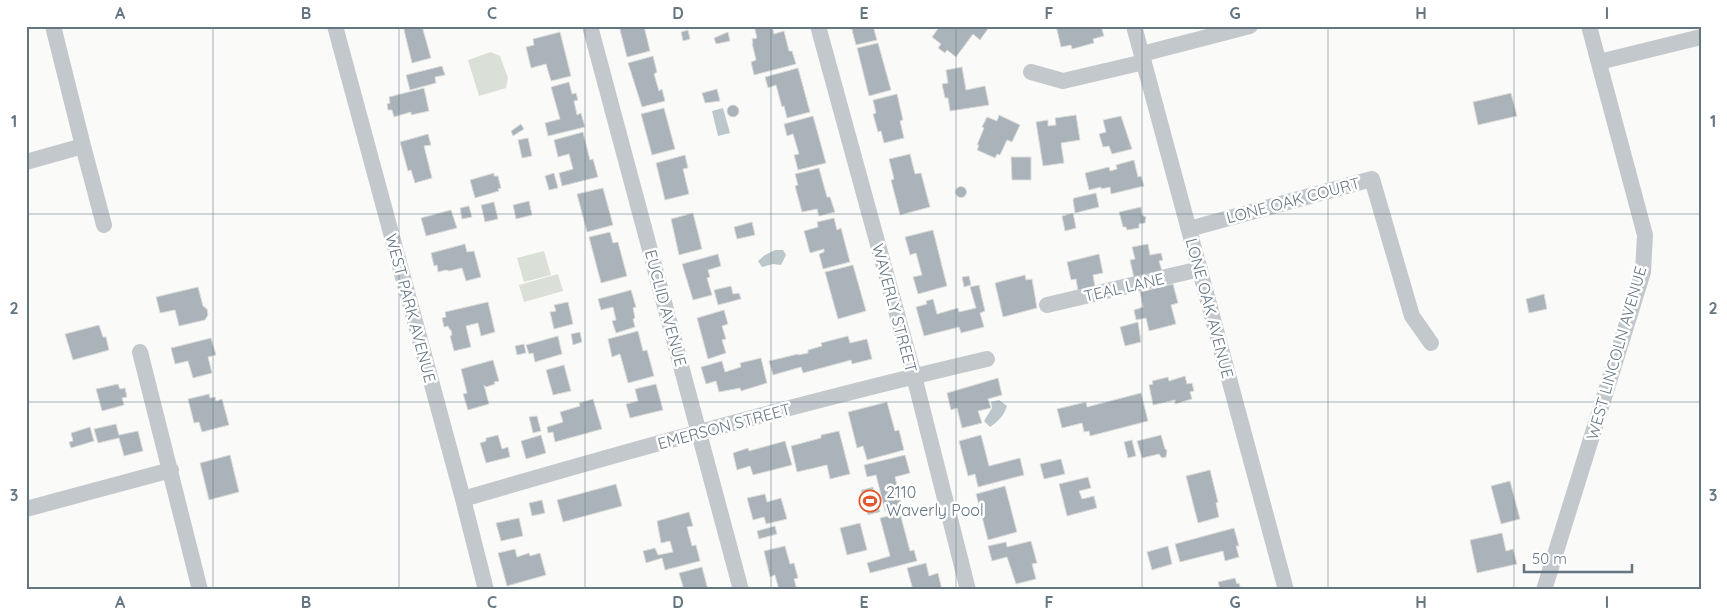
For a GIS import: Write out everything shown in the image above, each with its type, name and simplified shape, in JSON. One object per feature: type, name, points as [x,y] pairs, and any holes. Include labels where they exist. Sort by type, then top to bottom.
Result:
[{"type":"street","name":"WEST PARK AVENUE","points":[[334,26],[486,590]]},
{"type":"street","name":"EUCLID AVENUE","points":[[590,26],[700,431],[741,590]]},
{"type":"street","name":"WAVERLY STREET","points":[[818,26],[914,376],[968,590]]},
{"type":"street","name":"LONE OAK AVENUE","points":[[1134,26],[1286,590]]},
{"type":"street","points":[[1031,72],[1063,80],[1250,26]]},
{"type":"street","name":"WEST LINCOLN AVENUE","points":[[1544,590],[1642,272],[1645,235],[1589,26]]},
{"type":"street","points":[[55,33],[104,225]]},
{"type":"street","points":[[1599,62],[1701,37]]},
{"type":"street","points":[[26,162],[83,146]]},
{"type":"street","name":"LONE OAK COURT","points":[[1189,229],[1372,179],[1412,316],[1431,343]]},
{"type":"street","name":"TEAL LANE","points":[[1047,305],[1200,269]]},
{"type":"street","points":[[140,352],[200,590]]},
{"type":"street","name":"EMERSON STREET","points":[[463,499],[700,431],[987,359]]},
{"type":"street","points":[[26,510],[171,470]]},
{"type":"shaded area","points":[[491,52],[500,56],[508,78],[506,88],[479,96],[468,60]]},
{"type":"shaded area","points":[[723,108],[730,133],[718,136],[712,111]]},
{"type":"shaded area","points":[[775,250],[783,250],[786,255],[781,265],[773,264],[762,267],[758,261]]},
{"type":"shaded area","points":[[544,251],[551,275],[524,282],[517,258]]},
{"type":"shaded area","points":[[558,274],[563,291],[524,302],[519,285]]},
{"type":"shaded area","points":[[999,400],[1007,406],[1001,418],[990,427],[984,421],[992,408],[991,402]]},
{"type":"shaded area","name":"2110 Waverly Pool","points":[[873,487],[880,512],[868,515],[861,490]]},
{"type":"building","points":[[403,26],[422,26],[431,58],[412,63]]},
{"type":"building","points":[[619,26],[644,26],[650,51],[627,57]]},
{"type":"building","points":[[754,26],[772,26],[774,34],[784,31],[789,51],[792,51],[796,64],[754,75],[751,62],[756,60],[752,39],[757,38]]},
{"type":"building","points":[[851,26],[873,26],[877,40],[856,45]]},
{"type":"building","points":[[940,26],[990,26],[980,40],[973,34],[956,57],[947,50],[945,53],[938,48],[941,44],[932,37]]},
{"type":"building","points":[[1056,26],[1101,26],[1104,36],[1093,39],[1094,43],[1072,49],[1071,45],[1061,47]]},
{"type":"building","points":[[688,30],[690,39],[683,41],[681,32]]},
{"type":"building","points":[[560,32],[571,76],[551,81],[546,64],[531,68],[526,47],[534,45],[533,39]]},
{"type":"building","points":[[728,32],[730,41],[716,44],[714,38]]},
{"type":"building","points":[[878,43],[891,90],[869,96],[857,48]]},
{"type":"building","points":[[653,56],[657,72],[654,74],[659,91],[662,89],[665,101],[642,107],[628,63]]},
{"type":"building","points":[[442,66],[445,75],[435,77],[436,83],[410,90],[406,75]]},
{"type":"building","points":[[962,67],[966,90],[985,86],[989,105],[950,111],[948,98],[945,98],[942,84],[948,83],[946,70]]},
{"type":"building","points":[[798,68],[810,112],[787,118],[776,85],[768,88],[765,77]]},
{"type":"building","points":[[569,82],[572,94],[576,93],[578,100],[574,101],[577,115],[581,113],[585,127],[548,136],[545,123],[560,119],[551,87]]},
{"type":"building","points":[[424,88],[429,111],[411,115],[411,112],[394,117],[392,110],[388,110],[389,97]]},
{"type":"building","points":[[717,89],[720,101],[705,103],[702,93]]},
{"type":"building","points":[[1511,93],[1517,116],[1478,125],[1473,102]]},
{"type":"building","points":[[897,94],[903,120],[900,121],[904,138],[884,143],[881,131],[878,132],[873,114],[876,113],[873,100]]},
{"type":"building","points":[[731,105],[735,105],[739,111],[735,117],[731,117],[727,113],[727,109]]},
{"type":"building","points":[[664,108],[675,149],[652,155],[641,114]]},
{"type":"building","points":[[999,115],[1020,125],[1012,142],[1007,140],[1000,155],[997,154],[995,158],[977,150],[979,145],[977,145],[987,117],[997,121]]},
{"type":"building","points":[[1076,115],[1080,140],[1061,143],[1064,163],[1043,166],[1036,122],[1048,120],[1048,126],[1056,125],[1055,118]]},
{"type":"building","points":[[813,116],[826,163],[798,170],[794,155],[799,154],[793,134],[787,136],[784,124]]},
{"type":"building","points":[[1121,116],[1132,149],[1112,154],[1109,146],[1103,147],[1099,134],[1106,132],[1103,120]]},
{"type":"building","points":[[521,124],[524,129],[513,136],[511,131]]},
{"type":"building","points":[[583,132],[590,160],[593,159],[598,177],[562,186],[559,173],[573,169],[569,154],[558,157],[554,140]]},
{"type":"building","points":[[428,134],[431,145],[424,146],[432,178],[415,183],[411,170],[408,171],[400,142]]},
{"type":"building","points":[[528,138],[532,156],[522,158],[518,140]]},
{"type":"building","points":[[910,154],[915,174],[921,173],[930,207],[900,215],[891,180],[894,179],[889,159]]},
{"type":"building","points":[[685,155],[688,168],[683,169],[689,194],[665,200],[656,163]]},
{"type":"building","points":[[1011,157],[1031,157],[1031,180],[1012,180]]},
{"type":"building","points":[[1134,160],[1138,177],[1141,176],[1144,186],[1111,194],[1110,187],[1089,190],[1085,173],[1109,167],[1110,171],[1117,169],[1116,165]]},
{"type":"building","points":[[819,168],[827,197],[830,197],[835,212],[819,216],[817,209],[802,212],[795,186],[798,185],[795,174]]},
{"type":"building","points":[[494,173],[494,176],[498,176],[501,188],[498,189],[499,191],[475,198],[470,180]]},
{"type":"building","points":[[554,173],[558,188],[549,190],[545,176]]},
{"type":"building","points":[[959,187],[963,187],[966,192],[965,196],[959,197],[956,194],[956,190]]},
{"type":"building","points":[[603,188],[613,225],[587,232],[577,194]]},
{"type":"building","points":[[1096,193],[1099,207],[1075,213],[1074,198]]},
{"type":"building","points":[[529,201],[532,215],[516,219],[513,205]]},
{"type":"building","points":[[494,202],[498,219],[485,222],[481,205]]},
{"type":"building","points":[[469,206],[472,217],[462,219],[460,208]]},
{"type":"building","points":[[1141,207],[1142,215],[1146,217],[1145,223],[1139,224],[1139,228],[1127,230],[1126,227],[1123,227],[1119,212]]},
{"type":"building","points":[[451,210],[457,228],[426,236],[421,218]]},
{"type":"building","points":[[693,213],[702,249],[679,255],[671,219]]},
{"type":"building","points":[[1073,213],[1076,228],[1065,231],[1062,216]]},
{"type":"building","points":[[834,218],[837,230],[841,228],[850,262],[823,269],[819,254],[824,252],[824,249],[810,253],[804,231],[818,227],[817,222]]},
{"type":"building","points":[[752,222],[755,235],[737,239],[734,227]]},
{"type":"building","points":[[933,230],[947,286],[918,294],[913,277],[922,275],[916,253],[910,255],[905,237]]},
{"type":"building","points":[[610,232],[613,243],[618,242],[627,276],[601,283],[589,237]]},
{"type":"building","points":[[465,244],[467,252],[474,251],[481,277],[466,281],[462,268],[438,272],[437,265],[434,266],[431,253]]},
{"type":"building","points":[[1148,244],[1150,255],[1161,253],[1163,260],[1159,261],[1162,271],[1134,278],[1130,260],[1135,259],[1132,247]]},
{"type":"building","points":[[718,254],[721,266],[708,270],[710,277],[707,278],[712,295],[693,300],[682,264]]},
{"type":"building","points":[[1099,254],[1103,273],[1093,275],[1095,287],[1078,291],[1076,279],[1071,280],[1067,262]]},
{"type":"building","points":[[853,265],[866,311],[838,319],[825,272]]},
{"type":"building","points":[[1025,275],[1026,280],[1032,279],[1037,308],[1003,317],[995,283]]},
{"type":"building","points":[[969,276],[971,285],[964,287],[962,277]]},
{"type":"building","points":[[1173,284],[1178,303],[1171,305],[1176,324],[1149,331],[1146,318],[1136,320],[1134,310],[1143,307],[1140,292]]},
{"type":"building","points":[[979,285],[985,311],[980,313],[984,327],[961,333],[959,327],[924,336],[916,307],[927,304],[926,301],[933,299],[937,314],[958,308],[959,312],[976,308],[970,287]]},
{"type":"building","points":[[731,286],[733,294],[739,293],[741,299],[718,305],[714,290]]},
{"type":"building","points":[[198,287],[203,306],[207,309],[208,315],[205,320],[179,326],[175,310],[160,313],[156,297]]},
{"type":"building","points":[[631,290],[636,307],[633,308],[635,327],[616,333],[612,321],[616,320],[613,307],[601,310],[598,299]]},
{"type":"building","points":[[1544,294],[1547,309],[1529,313],[1526,299]]},
{"type":"building","points":[[488,302],[495,332],[481,336],[478,323],[466,326],[471,347],[454,351],[450,336],[452,335],[451,330],[448,326],[444,327],[442,318],[446,317],[445,312]]},
{"type":"building","points":[[568,302],[573,324],[554,329],[550,312],[556,311],[554,305]]},
{"type":"building","points":[[724,310],[728,324],[722,326],[726,339],[722,340],[726,353],[708,359],[697,318]]},
{"type":"building","points":[[1138,322],[1141,342],[1125,346],[1120,327]]},
{"type":"building","points":[[99,325],[103,337],[106,337],[109,350],[73,360],[65,334]]},
{"type":"building","points":[[638,331],[643,351],[647,350],[654,376],[628,383],[620,354],[612,357],[608,339]]},
{"type":"building","points":[[580,332],[582,342],[573,345],[571,334]]},
{"type":"building","points":[[558,336],[562,354],[535,362],[533,353],[529,354],[526,345]]},
{"type":"building","points":[[848,336],[850,343],[867,339],[872,359],[852,364],[851,360],[803,373],[801,367],[773,375],[769,361],[808,353],[808,350],[822,346],[821,343]]},
{"type":"building","points":[[211,338],[216,355],[208,357],[212,373],[193,378],[188,361],[175,364],[171,348]]},
{"type":"building","points":[[524,344],[526,353],[517,355],[515,346]]},
{"type":"building","points":[[761,358],[767,383],[741,391],[740,388],[719,392],[716,381],[706,384],[701,367],[722,361],[725,372],[741,367],[740,363]]},
{"type":"building","points":[[493,360],[499,381],[486,387],[484,385],[489,404],[468,410],[463,394],[467,393],[461,369]]},
{"type":"building","points":[[564,365],[571,391],[553,395],[546,370]]},
{"type":"building","points":[[1185,376],[1187,384],[1192,383],[1194,391],[1190,392],[1192,399],[1175,404],[1175,400],[1153,405],[1149,385],[1153,384],[1152,381],[1168,377],[1169,381]]},
{"type":"building","points":[[998,378],[1002,395],[988,399],[991,408],[978,411],[982,423],[962,428],[957,408],[951,410],[947,393]]},
{"type":"building","points":[[118,384],[120,389],[125,388],[127,397],[122,398],[124,405],[102,411],[96,389]]},
{"type":"building","points":[[656,384],[663,410],[630,418],[626,404],[638,401],[635,389]]},
{"type":"building","points":[[1141,393],[1148,421],[1090,436],[1089,431],[1084,432],[1082,423],[1062,428],[1057,409],[1086,402],[1087,407]]},
{"type":"building","points":[[209,394],[210,398],[215,397],[216,401],[222,399],[229,425],[202,432],[199,422],[194,423],[188,399]]},
{"type":"building","points":[[593,399],[602,429],[555,442],[553,432],[548,433],[547,427],[563,422],[560,412],[580,406],[579,403]]},
{"type":"building","points":[[887,402],[895,431],[899,430],[904,450],[867,460],[863,446],[857,448],[848,412]]},
{"type":"building","points":[[537,416],[541,431],[533,433],[529,417]]},
{"type":"building","points":[[116,424],[119,435],[138,431],[143,451],[124,456],[119,438],[98,443],[94,429]]},
{"type":"building","points":[[90,427],[94,441],[71,448],[69,442],[73,441],[71,433]]},
{"type":"building","points":[[839,431],[850,474],[830,479],[827,465],[797,472],[791,446],[821,438],[821,435]]},
{"type":"building","points":[[498,435],[502,449],[508,447],[510,457],[486,463],[480,443],[486,441],[486,438]]},
{"type":"building","points":[[541,435],[546,453],[526,459],[521,441]]},
{"type":"building","points":[[981,435],[989,466],[1020,458],[1024,475],[978,487],[975,474],[968,476],[959,441]]},
{"type":"building","points":[[1161,435],[1167,450],[1166,457],[1162,458],[1159,454],[1142,458],[1137,441]]},
{"type":"building","points":[[1132,440],[1136,456],[1128,458],[1124,442]]},
{"type":"building","points":[[785,441],[792,465],[753,475],[750,466],[737,470],[733,453],[748,448],[749,451]]},
{"type":"building","points":[[230,455],[239,492],[209,500],[200,463]]},
{"type":"building","points":[[905,455],[910,473],[895,477],[902,507],[885,511],[876,475],[867,477],[864,465]]},
{"type":"building","points":[[1061,459],[1065,474],[1044,479],[1040,464]]},
{"type":"building","points":[[1210,470],[1218,502],[1216,503],[1219,517],[1198,523],[1186,476]]},
{"type":"building","points":[[1088,477],[1091,488],[1079,491],[1082,499],[1094,496],[1097,508],[1067,516],[1059,484]]},
{"type":"building","points":[[1510,481],[1520,519],[1501,524],[1491,486]]},
{"type":"building","points":[[616,484],[622,506],[563,522],[557,500]]},
{"type":"building","points":[[1005,486],[1017,532],[988,540],[976,494]]},
{"type":"building","points":[[765,494],[767,502],[781,498],[787,519],[766,524],[764,517],[753,520],[747,498]]},
{"type":"building","points":[[542,500],[545,513],[532,516],[529,503]]},
{"type":"building","points":[[689,512],[693,526],[687,527],[692,546],[696,545],[700,561],[665,570],[662,558],[646,563],[643,551],[655,548],[658,555],[673,552],[670,541],[661,543],[657,521]]},
{"type":"building","points":[[900,513],[910,551],[914,550],[917,561],[870,573],[867,563],[890,556],[880,518]]},
{"type":"building","points":[[519,518],[523,536],[501,541],[496,523]]},
{"type":"building","points":[[860,523],[867,550],[847,555],[840,528]]},
{"type":"building","points":[[775,526],[777,534],[759,539],[757,531]]},
{"type":"building","points":[[1234,528],[1239,546],[1236,546],[1239,557],[1225,561],[1223,551],[1180,562],[1175,544]]},
{"type":"building","points":[[1502,533],[1506,551],[1513,549],[1517,564],[1477,573],[1470,540]]},
{"type":"building","points":[[1031,541],[1037,563],[1032,564],[1036,579],[1016,584],[1007,557],[992,561],[988,546],[1006,542],[1007,547]]},
{"type":"building","points":[[785,546],[790,564],[794,563],[798,578],[794,579],[797,590],[779,590],[775,575],[770,577],[764,551]]},
{"type":"building","points":[[1168,546],[1172,564],[1152,570],[1147,552]]},
{"type":"building","points":[[515,549],[517,557],[529,553],[530,556],[540,553],[546,575],[507,586],[498,553]]},
{"type":"building","points":[[926,563],[929,576],[938,573],[942,590],[913,590],[907,568]]},
{"type":"building","points":[[702,567],[708,590],[684,590],[679,573]]},
{"type":"building","points":[[1235,578],[1241,590],[1217,590],[1220,589],[1218,582]]},
{"type":"place","name":"2110 Waverly Pool","points":[[870,501]]}]
